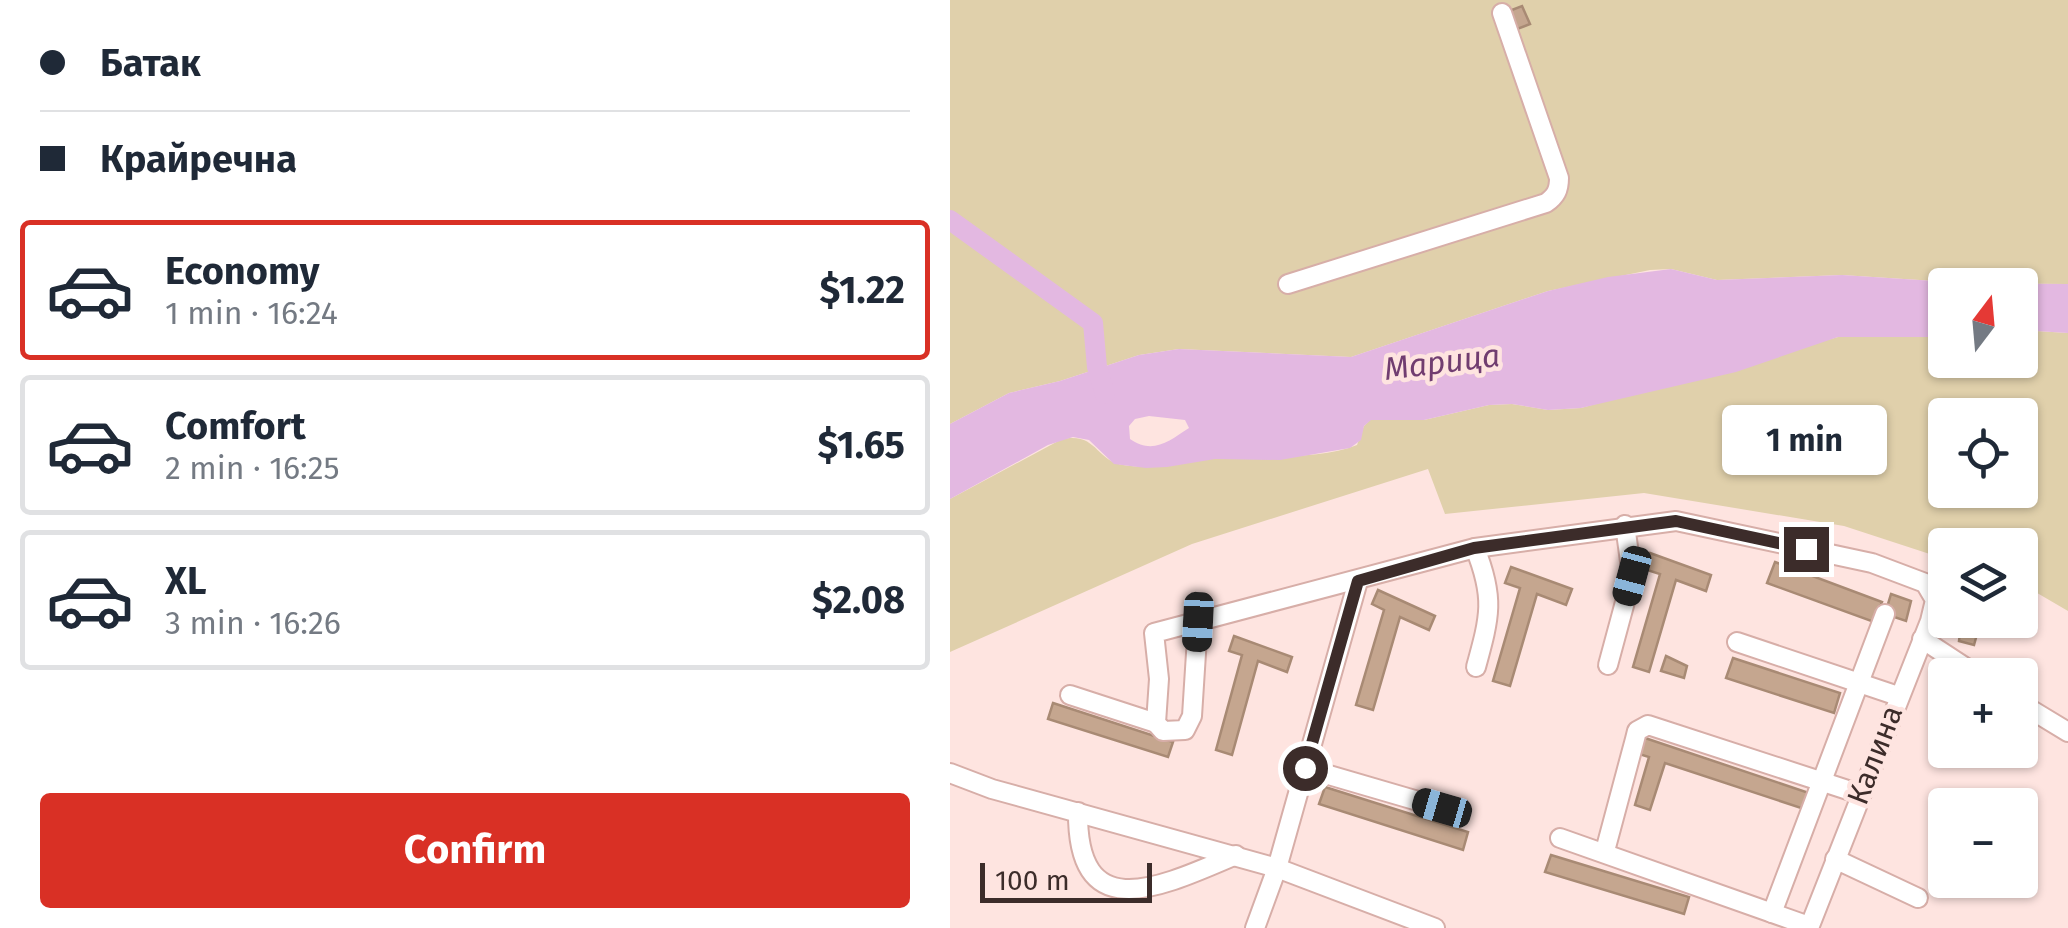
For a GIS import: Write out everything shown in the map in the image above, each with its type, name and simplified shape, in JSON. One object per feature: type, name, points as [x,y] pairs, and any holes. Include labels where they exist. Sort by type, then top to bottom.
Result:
[{"type":"street","points":[[1288,284],[1554,198],[1559,178],[1502,13]]},
{"type":"street","name":"Калина","points":[[1625,526],[1676,521],[1872,563],[1925,584],[1935,600],[1809,927]]},
{"type":"street","points":[[1156,723],[1159,680],[1154,633],[1474,548],[1625,526],[1632,576],[1608,665]]},
{"type":"street","points":[[1474,548],[1488,582],[1489,619],[1476,667]]},
{"type":"street","points":[[1255,928],[1277,868],[1358,581]]},
{"type":"street","points":[[1772,913],[1885,614]]},
{"type":"street","points":[[1070,695],[1156,723],[1163,730],[1185,730],[1192,716],[1198,622]]},
{"type":"street","points":[[1922,639],[1951,658]]},
{"type":"street","points":[[1737,642],[1898,696]]},
{"type":"street","points":[[2038,713],[2068,732]]},
{"type":"street","points":[[1605,852],[1637,731],[1648,724],[1860,794]]},
{"type":"street","points":[[1305,768],[1442,808]]},
{"type":"street","points":[[950,774],[1277,868],[1435,928]]},
{"type":"street","points":[[950,787],[992,788]]},
{"type":"street","points":[[1078,812],[1078,841],[1085,866],[1093,883],[1112,894],[1174,881],[1236,855]]},
{"type":"street","points":[[1560,838],[1809,927]]},
{"type":"street","points":[[1835,859],[1918,898]]},
{"type":"shaded area","points":[[950,0],[2068,0],[2068,284],[2038,284],[2038,268],[1928,268],[1928,281],[1842,275],[1717,280],[1671,269],[1650,270],[1548,291],[1351,357],[1179,349],[1139,355],[1009,393],[950,424]]},
{"type":"shaded area","points":[[2038,331],[2068,333],[2068,611],[2038,594],[2038,528],[1928,528],[1928,553],[1844,526],[1644,493],[1445,514],[1428,469],[1192,544],[950,652],[950,499],[1062,439],[1082,439],[1114,462],[1134,466],[1323,453],[1357,445],[1370,420],[1424,420],[1489,405],[1548,410],[1581,408],[1838,337],[1928,337],[1928,378],[2038,378]]},
{"type":"water","name":"Марица","points":[[1671,269],[1717,280],[1842,275],[1928,281],[1928,337],[1838,337],[1736,372],[1581,408],[1548,410],[1489,405],[1424,420],[1371,420],[1364,426],[1361,440],[1350,448],[1280,460],[1215,459],[1146,468],[1114,464],[1089,440],[1073,437],[1048,445],[950,499],[950,424],[1009,393],[1139,355],[1179,349],[1351,357],[1548,291],[1608,277]],"holes":[[[1149,416],[1185,420],[1189,428],[1161,444],[1146,446],[1130,439],[1129,426],[1135,419]]]},
{"type":"water","points":[[2038,284],[2068,284],[2068,333],[2038,331]]},
{"type":"building","points":[[1522,6],[1530,24],[1512,31],[1504,13]]},
{"type":"building","points":[[1650,553],[1711,575],[1706,591],[1676,580],[1649,672],[1633,667],[1660,574],[1644,569]]},
{"type":"building","points":[[1775,562],[1882,602],[1874,622],[1767,583]]},
{"type":"building","points":[[1511,567],[1572,589],[1566,605],[1537,594],[1510,686],[1493,681],[1520,588],[1505,583]]},
{"type":"building","points":[[1378,590],[1435,616],[1429,630],[1400,617],[1373,710],[1356,705],[1384,610],[1372,604]]},
{"type":"building","points":[[1891,594],[1911,601],[1906,621],[1885,614]]},
{"type":"building","points":[[1234,636],[1292,657],[1287,672],[1258,661],[1232,755],[1216,750],[1242,655],[1229,651]]},
{"type":"building","points":[[1959,638],[1976,638],[1974,645]]},
{"type":"building","points":[[1666,656],[1687,666],[1684,678],[1661,671]]},
{"type":"building","points":[[1733,658],[1840,693],[1834,713],[1726,678]]},
{"type":"building","points":[[1053,703],[1173,742],[1168,757],[1048,719]]},
{"type":"building","points":[[1642,737],[1809,793],[1804,809],[1665,763],[1650,810],[1635,805],[1649,757],[1636,753]]},
{"type":"building","points":[[1325,787],[1468,832],[1463,850],[1319,804]]},
{"type":"building","points":[[1551,855],[1689,897],[1684,914],[1545,872]]},
{"type":"waterway","points":[[950,220],[1093,323],[1097,367],[1105,394]]},
{"type":"route","points":[[1305,768],[1358,581],[1474,548],[1676,521],[1806,549]]}]
